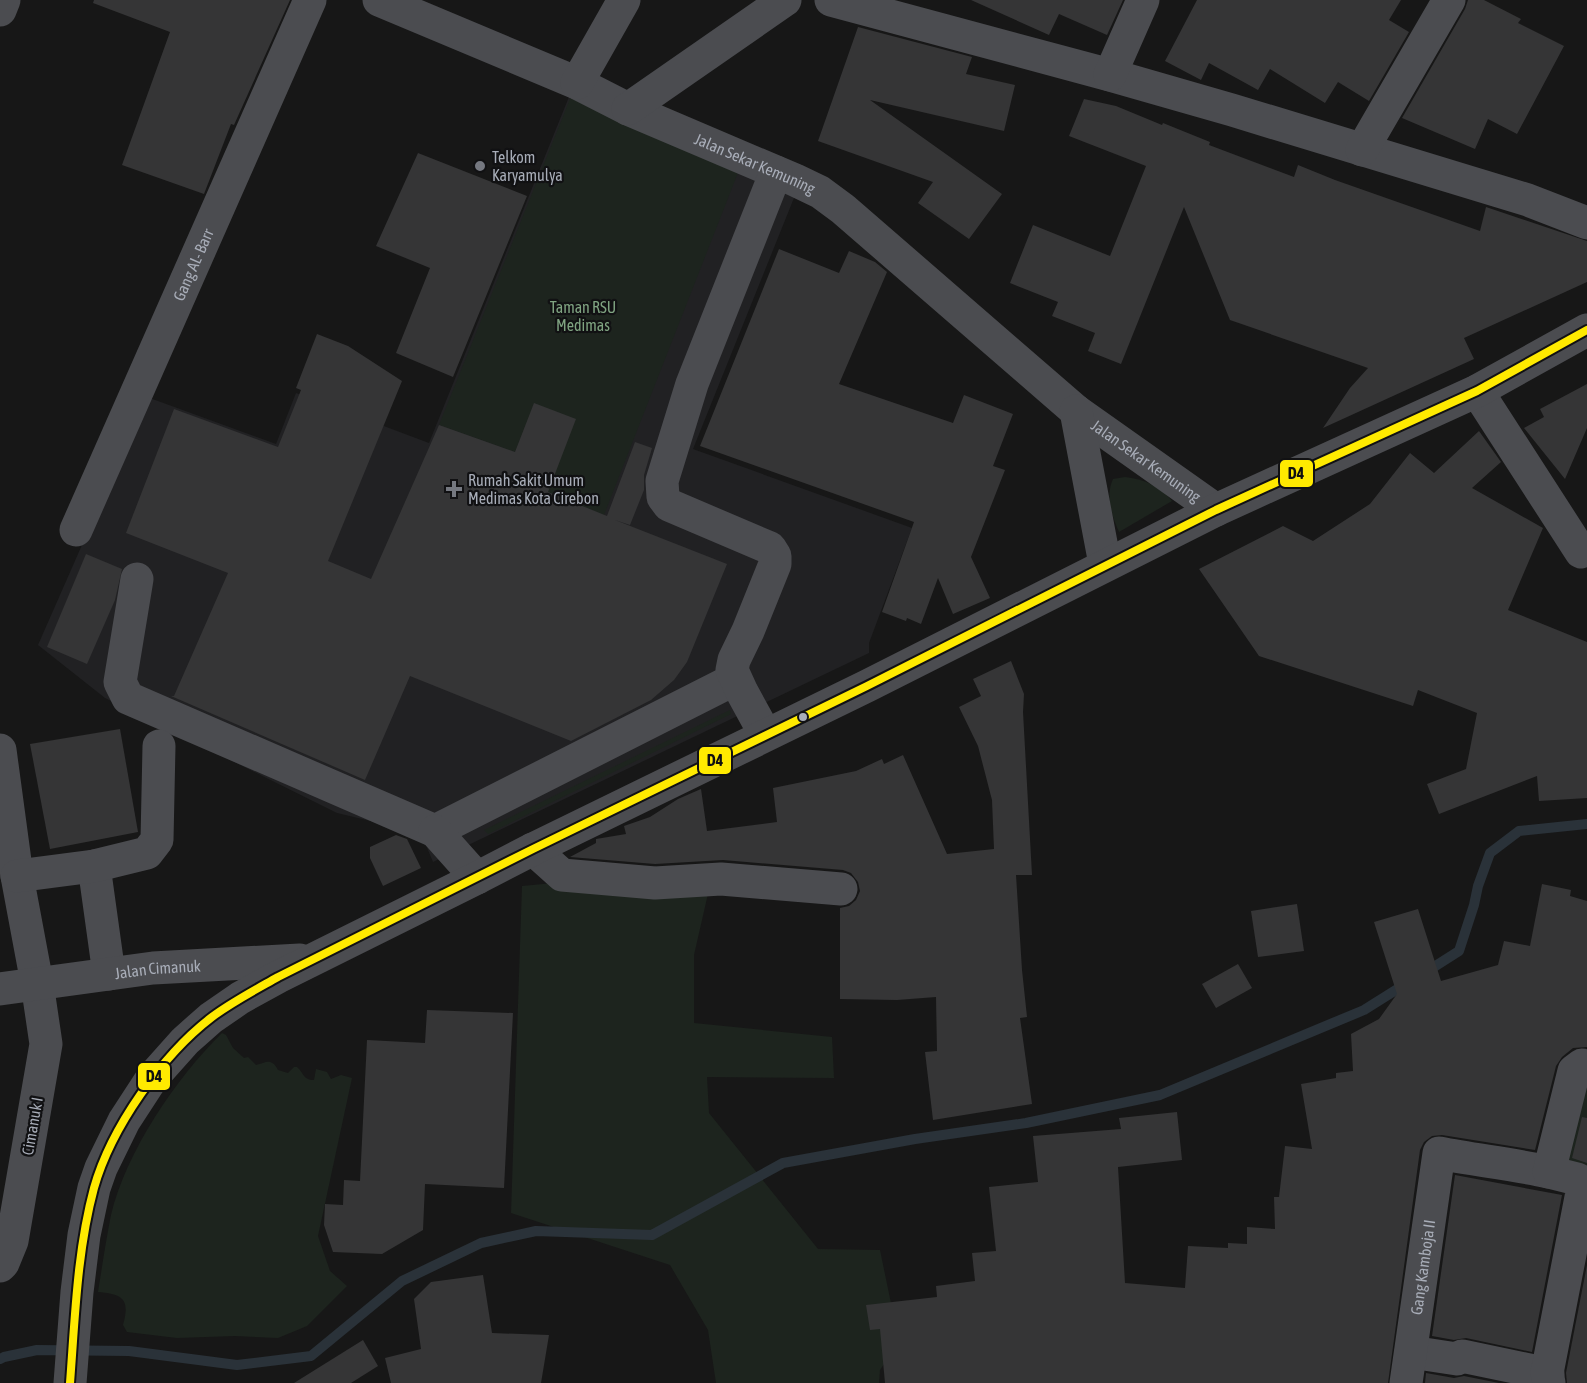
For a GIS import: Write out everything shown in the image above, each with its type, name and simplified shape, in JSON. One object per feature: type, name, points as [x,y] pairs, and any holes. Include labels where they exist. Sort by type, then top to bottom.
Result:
[{"type":"street","points":[[0,10],[4,0]]},
{"type":"street","name":"Gang AL- Barr","points":[[76,530],[310,0]]},
{"type":"street","name":"Jalan Sekar Kemuning","points":[[379,0],[577,83],[628,109],[820,192],[843,209],[1076,411],[1216,510]]},
{"type":"street","points":[[577,83],[624,0]]},
{"type":"street","points":[[628,109],[785,0]]},
{"type":"street","points":[[831,0],[1110,75],[1528,200],[1587,223]]},
{"type":"street","points":[[1110,75],[1143,0]]},
{"type":"street","points":[[1362,150],[1449,0]]},
{"type":"street","points":[[765,734],[732,670],[734,660],[775,564],[775,556],[770,548],[669,505],[663,497],[662,481],[692,384],[776,172]]},
{"type":"street","points":[[70,1383],[84,1235],[94,1188],[113,1145],[139,1096],[167,1059],[211,1018],[240,998],[278,977],[532,849],[867,686],[1216,510],[1477,391],[1587,330]]},
{"type":"street","points":[[1477,391],[1581,552]]},
{"type":"street","name":"Jalan Sekar Kemuning","points":[[1076,411],[1105,564]]},
{"type":"street","points":[[136,579],[120,682],[128,698],[435,831],[477,878]]},
{"type":"street","points":[[435,831],[735,679]]},
{"type":"street","points":[[17,876],[94,866],[147,853],[157,840],[159,746]]},
{"type":"street","name":"Cimanuk I","points":[[0,750],[17,876],[38,983],[46,1044],[12,1241],[0,1266]]},
{"type":"street","points":[[532,849],[562,874],[654,882],[721,879],[841,890]]},
{"type":"street","points":[[94,866],[109,974]]},
{"type":"street","name":"Jalan Cimanuk","points":[[0,988],[153,968],[315,960]]},
{"type":"street","points":[[1408,1368],[1457,1359],[1462,1356],[1548,1378],[1583,1187],[1581,1181],[1577,1179],[1549,1172],[1574,1071],[1582,1065],[1587,1065]]},
{"type":"street","name":"Gang Kamboja II","points":[[1408,1368],[1438,1153],[1549,1172]]},
{"type":"shaded area","name":"Rumah Sakit Umum Medimas Kota Cirebon","points":[[573,87],[798,188],[693,449],[912,528],[869,643],[869,653],[433,862],[421,833],[337,813],[105,698],[38,645],[147,397],[276,444],[296,393],[429,443]]},
{"type":"green space","name":"Taman RSU Medimas","points":[[574,89],[741,165],[604,515],[520,481],[575,419],[534,404],[515,452],[439,425]]},
{"type":"green space","points":[[1125,477],[1151,484],[1163,491],[1172,501],[1119,532],[1112,513],[1110,492],[1113,479]]},
{"type":"green space","points":[[730,710],[731,714],[488,834],[484,830]]},
{"type":"green space","points":[[564,882],[710,885],[694,955],[694,1023],[832,1037],[834,1078],[707,1077],[709,1113],[818,1249],[880,1250],[899,1342],[880,1370],[879,1383],[716,1383],[708,1330],[670,1265],[511,1213],[522,886]]},
{"type":"green space","points":[[222,1033],[226,1035],[233,1048],[256,1065],[271,1062],[278,1070],[288,1073],[297,1067],[310,1080],[314,1080],[316,1069],[327,1072],[331,1079],[341,1075],[352,1078],[318,1236],[330,1271],[347,1286],[307,1326],[278,1338],[235,1336],[177,1338],[127,1332],[123,1325],[126,1310],[123,1300],[114,1294],[98,1292],[111,1215],[118,1191],[128,1166],[155,1117],[187,1072]]},
{"type":"green space","points":[[1587,1074],[1587,1169],[1562,1164]]},
{"type":"building","points":[[94,0],[290,0],[234,125],[231,124],[204,194],[122,165],[170,32],[93,3]]},
{"type":"building","points":[[971,0],[1123,0],[1107,35],[1059,14],[1049,35]]},
{"type":"building","points":[[1197,0],[1401,0],[1389,20],[1409,32],[1369,101],[1338,82],[1325,103],[1270,69],[1258,90],[1209,63],[1201,80],[1165,61]]},
{"type":"building","points":[[1468,0],[1484,0],[1521,19],[1518,23],[1564,46],[1517,134],[1488,119],[1475,149],[1402,118]]},
{"type":"building","points":[[858,27],[972,57],[966,74],[1015,85],[1004,131],[870,100],[1002,194],[969,239],[918,203],[933,182],[818,141]]},
{"type":"building","points":[[1084,99],[1116,106],[1162,125],[1163,123],[1210,142],[1209,145],[1294,177],[1298,165],[1480,231],[1486,207],[1587,241],[1587,282],[1464,338],[1474,359],[1323,428],[1350,388],[1368,368],[1230,320],[1184,207],[1121,364],[1088,351],[1095,333],[1052,316],[1058,302],[1010,283],[1033,225],[1110,256],[1146,166],[1069,136]]},
{"type":"building","points":[[418,153],[527,196],[453,377],[396,353],[430,268],[376,246]]},
{"type":"building","points":[[779,249],[839,273],[849,251],[875,262],[887,272],[839,384],[953,423],[964,395],[1013,414],[993,466],[1005,470],[971,557],[990,598],[953,614],[938,578],[921,624],[882,612],[914,522],[700,446]]},
{"type":"building","points":[[317,334],[348,346],[402,381],[328,561],[371,579],[439,425],[515,452],[534,403],[576,419],[548,492],[607,516],[635,442],[652,448],[644,475],[644,490],[630,525],[615,520],[727,564],[687,662],[674,680],[651,700],[571,741],[410,676],[365,780],[171,696],[174,696],[228,573],[126,533],[174,409],[278,447],[301,390],[296,388]]},
{"type":"building","points":[[1587,384],[1587,428],[1565,479],[1524,428],[1544,417],[1540,409]]},
{"type":"building","points":[[1479,431],[1501,462],[1472,488],[1543,528],[1508,610],[1587,642],[1587,798],[1539,801],[1537,776],[1439,814],[1427,784],[1466,769],[1477,713],[1418,690],[1413,706],[1259,656],[1199,569],[1283,526],[1313,541],[1370,504],[1410,453],[1434,473]]},
{"type":"building","points":[[86,554],[122,569],[115,600],[87,664],[47,647]]},
{"type":"building","points":[[1011,661],[1024,694],[1032,875],[1016,875],[1027,1017],[1020,1018],[1032,1104],[933,1120],[925,1052],[937,1051],[936,997],[897,1000],[840,999],[840,908],[849,906],[856,900],[860,891],[858,882],[851,873],[843,870],[723,860],[655,864],[570,857],[596,843],[596,839],[626,834],[624,826],[650,817],[678,799],[701,789],[707,831],[777,822],[773,788],[856,771],[882,759],[884,764],[903,755],[947,854],[994,849],[992,800],[978,746],[959,707],[981,696],[973,679]]},
{"type":"building","points":[[120,729],[138,832],[50,849],[30,744]]},
{"type":"building","points":[[396,835],[407,839],[421,868],[383,886],[370,858],[370,847]]},
{"type":"building","points":[[1542,884],[1571,890],[1570,896],[1587,901],[1587,1047],[1573,1048],[1562,1057],[1556,1066],[1535,1150],[1442,1135],[1432,1136],[1424,1142],[1420,1150],[1388,1383],[885,1383],[880,1329],[870,1330],[866,1305],[937,1297],[936,1286],[975,1281],[972,1253],[996,1251],[989,1187],[1038,1182],[1033,1136],[1121,1129],[1119,1118],[1177,1112],[1182,1160],[1118,1167],[1125,1283],[1185,1288],[1188,1246],[1228,1248],[1228,1243],[1247,1244],[1247,1227],[1275,1229],[1274,1197],[1279,1197],[1285,1146],[1312,1149],[1301,1084],[1336,1078],[1336,1073],[1353,1071],[1351,1034],[1379,1019],[1397,994],[1374,922],[1418,909],[1441,981],[1498,965],[1504,941],[1530,946]]},
{"type":"building","points":[[1297,904],[1304,951],[1258,957],[1251,911]]},
{"type":"building","points":[[1238,964],[1252,988],[1216,1008],[1202,984]]},
{"type":"building","points":[[427,1010],[513,1013],[504,1188],[425,1184],[423,1230],[382,1254],[333,1252],[324,1225],[325,1204],[343,1205],[344,1180],[360,1181],[367,1040],[425,1043]]},
{"type":"building","points":[[1582,1117],[1587,1118],[1587,1163],[1572,1158]]},
{"type":"building","points":[[1455,1175],[1562,1195],[1532,1352],[1466,1338],[1454,1340],[1432,1336]]},
{"type":"building","points":[[1587,1265],[1587,1383],[1567,1383],[1566,1373]]},
{"type":"building","points":[[483,1275],[492,1333],[549,1335],[541,1383],[391,1383],[385,1358],[421,1349],[414,1299],[431,1282]]},
{"type":"building","points":[[363,1340],[378,1366],[351,1383],[294,1383]]},
{"type":"building","points":[[1426,1373],[1454,1378],[1464,1376],[1499,1383],[1425,1383]]},
{"type":"waterway","points":[[1426,972],[1459,951],[1490,853],[1519,831],[1587,824]]},
{"type":"waterway","points":[[0,1359],[37,1350],[129,1351],[237,1365],[311,1356],[402,1281],[481,1243],[536,1231],[652,1235],[783,1163],[915,1139],[1026,1123],[1160,1095],[1364,1010],[1407,983]]},
{"type":"transit line","name":"D4","points":[[70,1383],[84,1236],[94,1188],[102,1165],[126,1118],[157,1072],[175,1051],[212,1017],[278,977],[533,849],[867,686],[1216,510],[1477,391],[1587,330]]},
{"type":"place","name":"Telkom Karyamulya","points":[[480,166]]},
{"type":"place","name":"Rumah Sakit Umum Medimas Kota Cirebon","points":[[454,489]]}]
